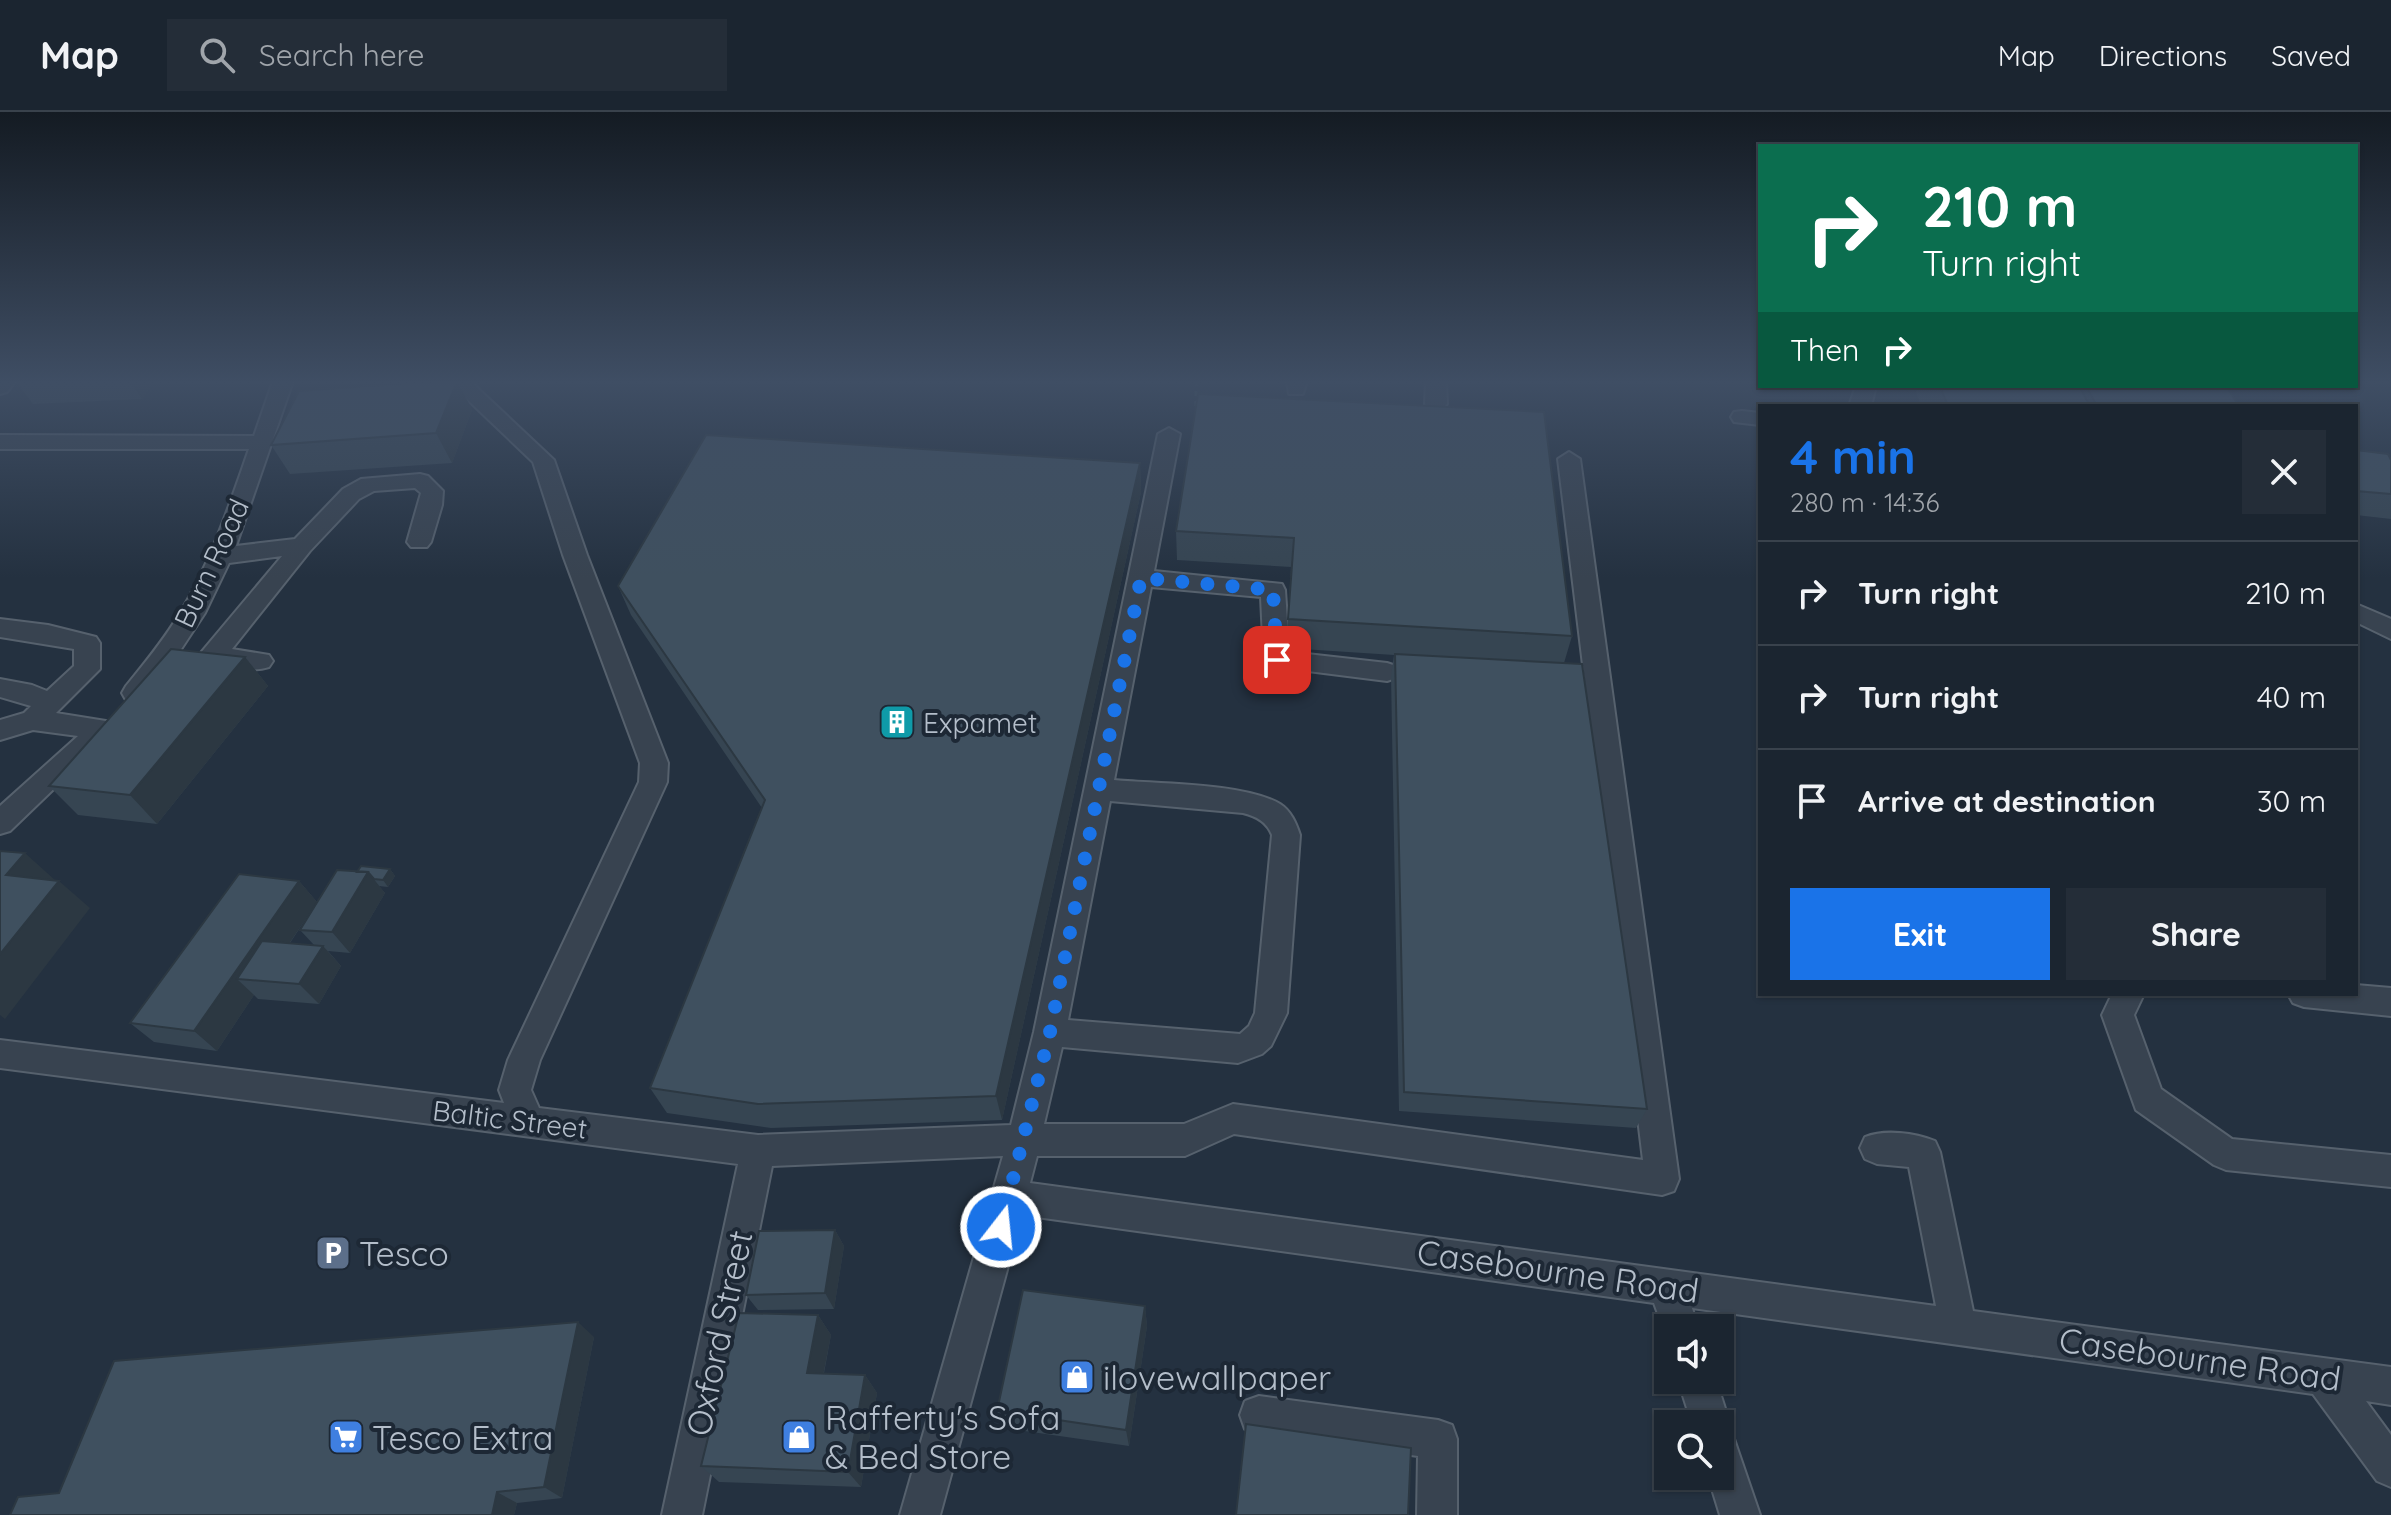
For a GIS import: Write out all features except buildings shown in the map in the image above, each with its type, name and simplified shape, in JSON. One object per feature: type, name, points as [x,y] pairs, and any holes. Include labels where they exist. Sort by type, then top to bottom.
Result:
[{"type":"street","name":"Burn Road","points":[[0,823],[103,729],[129,701],[174,642],[198,603],[220,556],[261,446]]},
{"type":"street","points":[[528,446],[543,460],[575,555],[654,763],[653,782],[524,1060],[515,1090],[528,1121]]},
{"type":"street","points":[[920,1515],[1010,1197],[1050,1032],[1167,446]]},
{"type":"street","name":"Baltic Street","points":[[0,1054],[758,1151],[1023,1140],[1185,1140],[1233,1119],[1662,1179],[1569,459]]},
{"type":"street","points":[[260,661],[212,655],[302,546],[351,494],[369,484],[396,480],[420,481],[432,491],[431,505],[419,542]]},
{"type":"street","points":[[220,556],[302,546]]},
{"type":"street","points":[[1141,578],[1273,590],[1277,660],[1387,672]]},
{"type":"street","points":[[2358,613],[2391,630]]},
{"type":"street","points":[[0,628],[87,643],[87,669],[41,712],[0,730]]},
{"type":"street","points":[[0,688],[32,694],[41,712],[103,729]]},
{"type":"street","points":[[1050,1032],[1238,1049],[1253,1044],[1265,1031],[1271,1013],[1286,835],[1282,822],[1264,807],[1243,802],[1099,789]]},
{"type":"street","points":[[2127,996],[2118,1015],[2148,1099],[2226,1154],[2391,1171]]},
{"type":"street","points":[[2326,996],[2391,1002]]},
{"type":"street","points":[[1877,1148],[1923,1152],[1958,1325]]},
{"type":"street","name":"Oxford Street","points":[[682,1515],[758,1151]]},
{"type":"street","name":"Casebourne Road","points":[[1010,1197],[2391,1386]]},
{"type":"street","points":[[1666,1285],[1675,1314]]},
{"type":"street","points":[[2323,1376],[2391,1467]]},
{"type":"street","points":[[1259,1415],[1438,1439],[1437,1515]]},
{"type":"street","points":[[1732,1490],[1740,1515]]},
{"type":"place","name":"Expamet","points":[[897,722]]},
{"type":"place","name":"Tesco","points":[[333,1253]]},
{"type":"place","name":"ilovewallpaper","points":[[1077,1377]]},
{"type":"place","name":"Tesco Extra","points":[[346,1437]]},
{"type":"place","name":"Rafferty's Sofa & Bed Store","points":[[799,1437]]},
{"type":"route","points":[[1001,1227],[1050,1032],[1141,578],[1273,590],[1277,660]]}]
